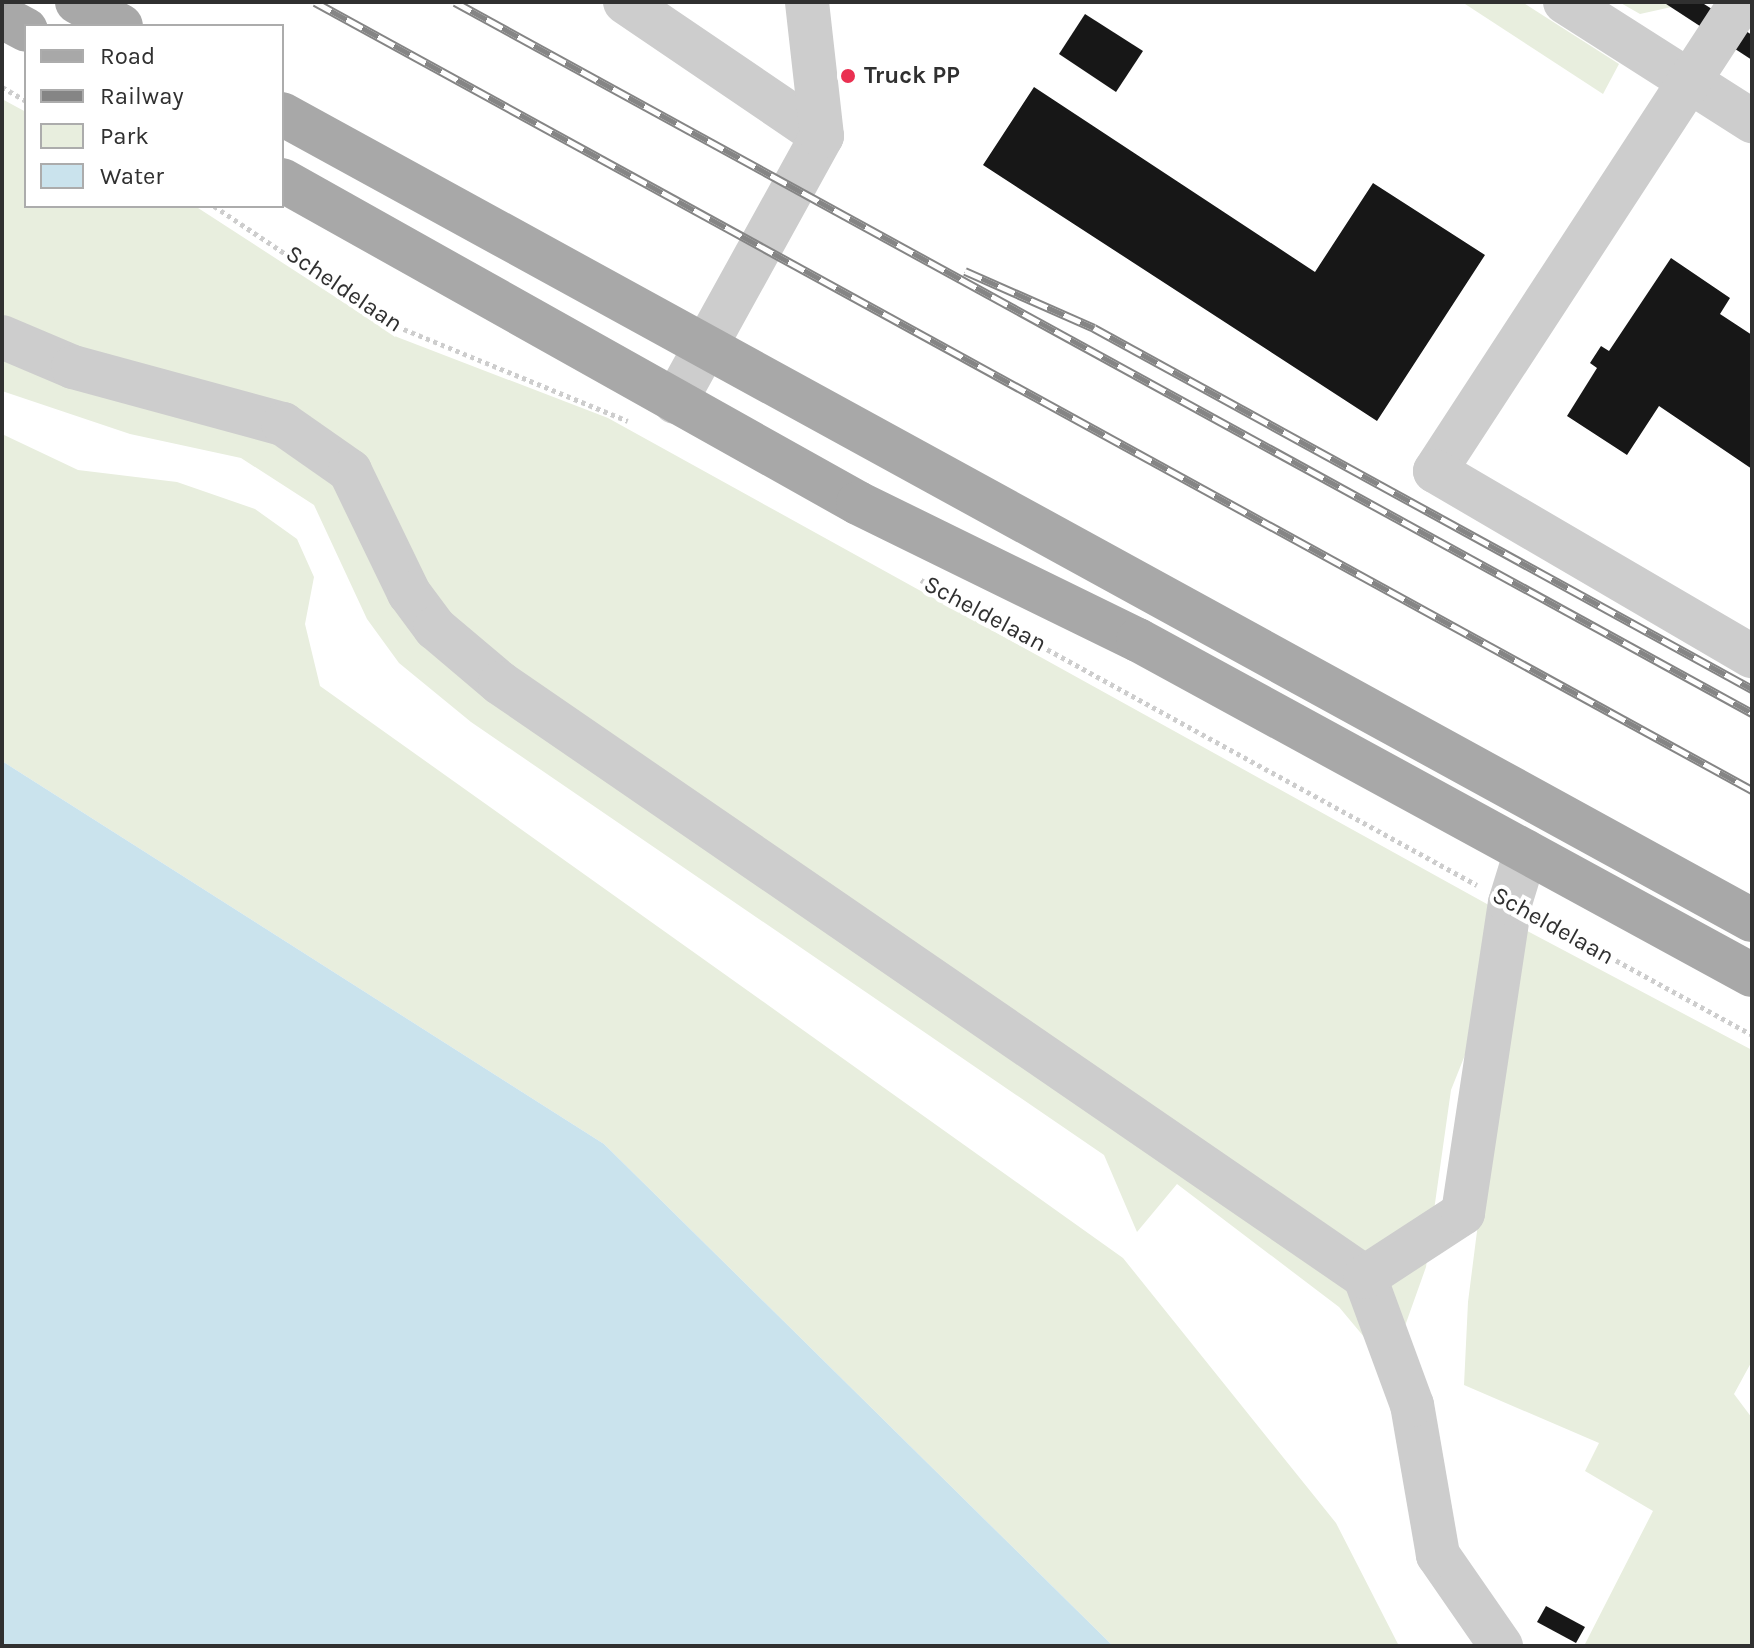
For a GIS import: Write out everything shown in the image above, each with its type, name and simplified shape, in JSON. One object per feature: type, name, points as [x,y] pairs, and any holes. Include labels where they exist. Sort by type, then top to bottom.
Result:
[{"type":"main road","points":[[77,2],[117,24]]},
{"type":"main road","points":[[2,17],[24,29]]},
{"type":"main road","points":[[284,115],[1752,920]]},
{"type":"main road","name":"Scheldelaan","points":[[284,181],[675,402],[1526,851],[1752,975]]},
{"type":"lane","points":[[625,2],[822,136]]},
{"type":"lane","points":[[675,402],[822,136],[807,2]]},
{"type":"lane","points":[[1565,2],[1752,121]]},
{"type":"lane","points":[[1741,2],[1435,471],[1752,656]]},
{"type":"lane","points":[[2,337],[73,367],[283,424],[350,471],[409,593],[435,628],[500,683],[1365,1277],[1412,1405],[1438,1555],[1501,1646]]},
{"type":"lane","points":[[1365,1277],[1463,1213],[1510,903],[1526,851]]},
{"type":"path","points":[[2,87],[24,100]]},
{"type":"path","name":"Scheldelaan","points":[[217,208],[389,323],[639,428]]},
{"type":"path","name":"Scheldelaan","points":[[906,572],[1752,1035]]},
{"type":"green space","points":[[1462,2],[1522,2],[1619,64],[1603,94]]},
{"type":"green space","points":[[1619,2],[1694,2],[1640,14]]},
{"type":"green space","points":[[2,99],[24,111],[24,208],[198,208],[397,337],[608,418],[1496,909],[1471,1040],[1451,1090],[1426,1267],[1390,1368],[1339,1307],[1177,1184],[1137,1232],[1104,1155],[471,722],[399,663],[367,619],[314,505],[241,458],[130,434],[2,391]]},
{"type":"green space","points":[[2,434],[78,470],[177,482],[255,509],[297,539],[314,577],[305,624],[320,686],[1123,1258],[1336,1523],[1399,1646],[1113,1646],[604,1144],[2,761]]},
{"type":"green space","points":[[1516,925],[1752,1050],[1752,1361],[1734,1394],[1752,1418],[1752,1646],[1584,1646],[1653,1511],[1585,1471],[1599,1443],[1464,1385],[1468,1302]]},
{"type":"water","points":[[2,761],[604,1144],[1113,1646],[2,1646]]},
{"type":"building","points":[[1663,2],[1701,2],[1752,35],[1752,60]]},
{"type":"building","points":[[1085,14],[1143,51],[1116,92],[1059,54]]},
{"type":"building","points":[[1034,87],[1315,272],[1373,183],[1485,255],[1377,421],[983,165]]},
{"type":"building","points":[[1671,258],[1730,298],[1720,314],[1752,335],[1752,469],[1659,406],[1627,455],[1567,416],[1597,368],[1590,363],[1601,346],[1609,351]]},
{"type":"building","points":[[1546,1606],[1585,1627],[1576,1643],[1537,1622]]},
{"type":"railway","points":[[315,2],[1752,790]]},
{"type":"railway","points":[[455,2],[1752,713]]},
{"type":"railway","points":[[965,271],[1094,328],[1752,689]]},
{"type":"place","name":"Truck PP","points":[[848,76]]}]
